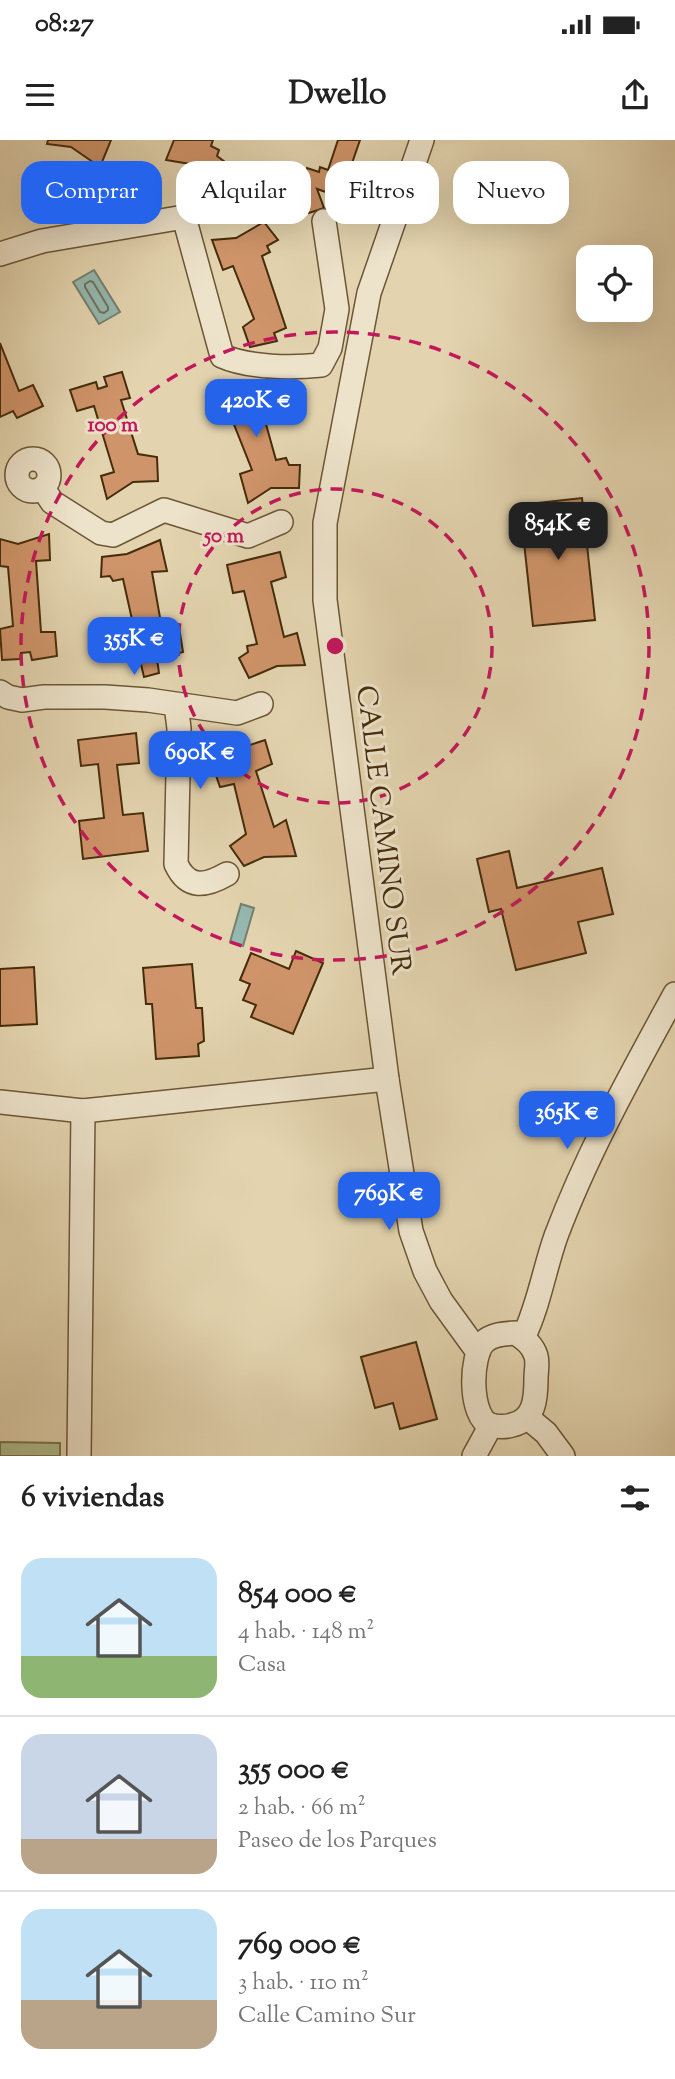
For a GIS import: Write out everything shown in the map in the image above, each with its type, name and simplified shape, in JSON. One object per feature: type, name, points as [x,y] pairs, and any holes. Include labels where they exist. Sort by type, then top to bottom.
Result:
[{"type":"street","name":"CALLE CAMINO SUR","points":[[422,140],[369,293],[325,523],[324,600],[387,1079],[411,1231],[425,1271],[441,1301],[478,1352]]},
{"type":"street","points":[[0,254],[42,241],[184,217],[222,356],[233,361],[295,368],[321,365],[330,348],[337,309],[324,221]]},
{"type":"street","points":[[9,475],[30,459],[42,461],[49,471],[47,484],[43,488],[52,502],[101,533],[113,535],[164,510],[248,536],[281,522]]},
{"type":"street","points":[[0,692],[22,700],[44,697],[105,697],[148,700],[237,713],[261,705]]},
{"type":"street","points":[[176,705],[179,728],[176,864],[181,875],[195,883],[209,884],[227,874]]},
{"type":"street","points":[[523,1338],[532,1320],[555,1239],[589,1156],[675,994]]},
{"type":"street","points":[[0,1102],[83,1111],[387,1079]]},
{"type":"street","points":[[79,1456],[83,1111]]},
{"type":"street","points":[[515,1333],[523,1338],[530,1344],[536,1357],[536,1395],[528,1418],[509,1426],[491,1425],[475,1407],[475,1363],[478,1352],[485,1341],[495,1335],[515,1333]]},
{"type":"street","points":[[528,1418],[546,1433],[563,1456]]},
{"type":"street","points":[[474,1456],[491,1425]]},
{"type":"green space","points":[[0,1442],[60,1443],[60,1456],[0,1456]]},
{"type":"water","points":[[94,270],[120,312],[99,324],[73,282]]},
{"type":"water","points":[[241,904],[254,908],[243,946],[230,942]]},
{"type":"building","points":[[48,140],[111,140],[102,161],[91,161],[71,147],[47,144]]},
{"type":"building","points":[[174,140],[213,140],[211,146],[219,150],[217,156],[224,161],[176,162],[166,160]]},
{"type":"building","points":[[338,140],[360,140],[353,161],[331,161]]},
{"type":"building","points":[[320,167],[325,169],[325,192],[317,189],[324,208],[311,212],[311,169],[319,172]]},
{"type":"building","points":[[260,224],[266,224],[278,240],[267,246],[270,252],[262,256],[286,328],[274,333],[277,341],[250,347],[243,327],[254,319],[233,266],[223,270],[212,240],[236,238]]},
{"type":"building","points":[[0,343],[19,391],[33,385],[43,406],[17,418],[13,411],[0,417]]},
{"type":"building","points":[[122,372],[130,398],[121,400],[138,454],[157,457],[158,481],[133,482],[107,499],[101,476],[114,472],[94,406],[77,411],[70,390],[96,382],[98,389],[107,386],[104,377]]},
{"type":"building","points":[[268,379],[275,406],[262,410],[276,460],[286,458],[289,465],[300,465],[299,488],[271,488],[248,503],[240,474],[252,470],[231,417],[220,421],[212,397],[238,387],[241,393],[247,391],[245,386]]},
{"type":"building","points":[[582,498],[595,620],[533,626],[520,505]]},
{"type":"building","points":[[49,534],[50,560],[36,561],[41,632],[55,632],[57,656],[32,660],[30,652],[21,653],[20,659],[2,660],[0,629],[13,626],[8,567],[0,566],[0,539],[18,544]]},
{"type":"building","points":[[160,540],[167,571],[152,572],[162,629],[179,627],[183,652],[157,659],[159,673],[144,677],[140,660],[129,663],[124,635],[135,633],[123,579],[113,581],[110,576],[101,577],[102,557],[127,554]]},
{"type":"building","points":[[280,552],[286,577],[271,582],[284,637],[297,633],[305,665],[277,666],[249,678],[239,658],[248,652],[247,646],[257,644],[244,591],[233,593],[227,565]]},
{"type":"building","points":[[136,733],[139,763],[117,765],[123,815],[143,813],[148,851],[83,859],[79,821],[104,818],[98,764],[81,766],[78,740]]},
{"type":"building","points":[[265,740],[272,764],[256,771],[274,827],[286,820],[296,856],[264,857],[244,866],[230,846],[246,834],[234,784],[220,787],[210,758]]},
{"type":"building","points":[[509,851],[517,888],[602,868],[613,914],[578,922],[586,953],[516,970],[501,909],[489,912],[477,859]]},
{"type":"building","points":[[296,951],[323,963],[293,1034],[251,1017],[256,1005],[243,1000],[250,984],[240,980],[251,953],[289,969]]},
{"type":"building","points":[[192,964],[196,1008],[202,1008],[204,1041],[198,1044],[199,1056],[156,1059],[152,1004],[146,1004],[143,968]]},
{"type":"building","points":[[34,967],[37,1024],[0,1026],[0,969]]},
{"type":"building","points":[[416,1342],[437,1419],[400,1429],[393,1403],[375,1408],[361,1357]]}]
